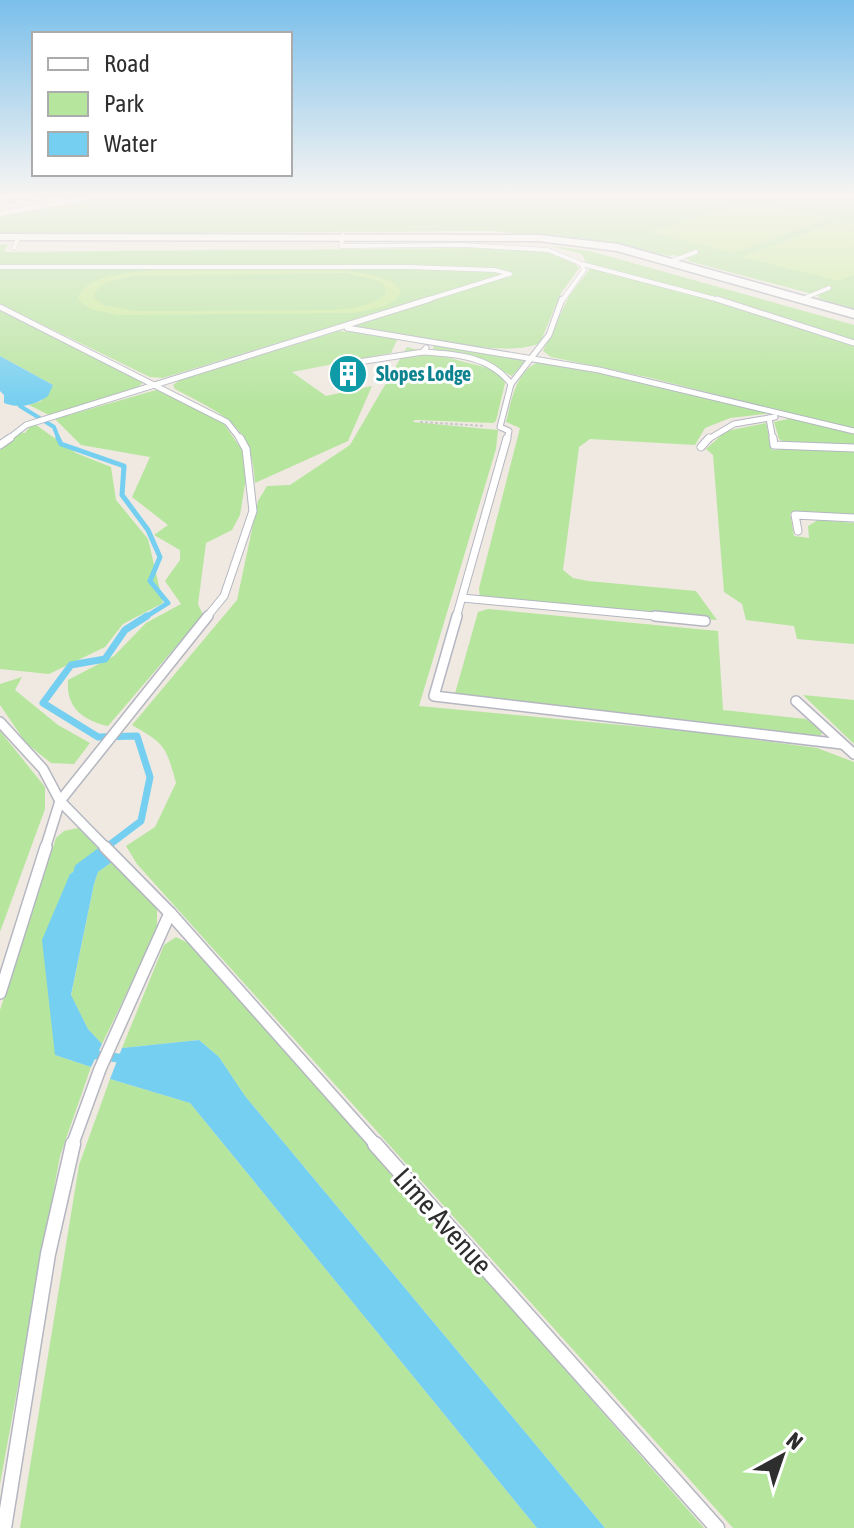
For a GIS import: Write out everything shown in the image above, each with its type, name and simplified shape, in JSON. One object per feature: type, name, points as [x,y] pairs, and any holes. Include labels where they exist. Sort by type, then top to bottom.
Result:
[{"type":"main road","points":[[677,264],[854,314]]},
{"type":"lane","points":[[582,264],[584,270],[564,295],[549,335],[511,384],[500,427],[509,431],[434,696],[842,744]]},
{"type":"lane","points":[[583,264],[683,288],[854,343]]},
{"type":"lane","points":[[0,267],[364,266],[450,268],[510,274],[33,423],[13,432],[0,445]]},
{"type":"lane","points":[[802,299],[829,288]]},
{"type":"lane","points":[[0,307],[210,411],[239,435],[246,449],[253,511],[224,596],[60,801],[0,993]]},
{"type":"lane","points":[[343,327],[533,357],[854,431]]},
{"type":"lane","points":[[423,352],[433,341]]},
{"type":"lane","points":[[352,363],[423,352],[454,354],[493,364],[511,384]]},
{"type":"lane","points":[[701,447],[706,439],[724,427],[790,414]]},
{"type":"lane","points":[[769,418],[774,445],[854,448]]},
{"type":"lane","points":[[798,531],[795,515],[854,518]]},
{"type":"lane","points":[[462,598],[705,621]]},
{"type":"lane","points":[[796,701],[854,754]]},
{"type":"lane","name":"Lime Avenue","points":[[0,722],[43,769],[60,801],[170,913],[717,1528]]},
{"type":"lane","points":[[4,1528],[48,1254],[70,1151],[100,1069],[170,913]]},
{"type":"path","points":[[420,422],[500,427]]},
{"type":"green space","points":[[0,264],[574,264],[579,268],[561,293],[540,343],[503,349],[424,339],[357,327],[356,324],[513,275],[504,271],[450,267],[0,267]]},
{"type":"green space","points":[[587,264],[637,264],[854,325],[854,429],[651,378],[551,357],[543,351],[569,296],[589,270]]},
{"type":"green space","points":[[700,264],[854,264],[854,309],[817,298],[820,296]]},
{"type":"green space","points":[[772,264],[854,264],[854,275],[839,281]]},
{"type":"green space","points":[[255,267],[332,270],[389,281],[401,291],[385,306],[355,313],[118,315],[90,309],[78,299],[83,290],[104,278],[169,269]],"holes":[[[346,273],[384,285],[386,294],[367,305],[338,310],[135,311],[103,305],[93,297],[105,284],[136,276]]]},
{"type":"green space","points":[[392,267],[506,273],[163,378],[150,377],[0,304],[0,268]]},
{"type":"green space","points":[[0,310],[145,381],[135,389],[49,415],[29,405],[41,401],[53,385],[0,356]]},
{"type":"green space","points":[[339,331],[394,335],[397,340],[391,353],[292,372],[326,396],[372,386],[348,441],[255,483],[248,447],[232,423],[173,385],[180,380]]},
{"type":"green space","points":[[434,344],[524,357],[524,363],[512,376],[488,363],[433,349]]},
{"type":"green space","points":[[407,347],[488,368],[500,374],[505,383],[493,423],[413,422],[498,430],[496,449],[419,706],[696,732],[817,748],[854,762],[854,1528],[733,1528],[137,864],[126,846],[155,827],[176,783],[163,747],[132,725],[237,600],[258,501],[267,486],[290,485],[350,445]]},
{"type":"green space","points":[[546,360],[656,383],[773,413],[730,418],[705,428],[695,445],[590,439],[579,447],[563,570],[573,578],[588,581],[696,591],[717,620],[480,599],[479,588],[520,428],[506,422],[511,403],[522,375],[536,363]]},
{"type":"green space","points":[[156,390],[202,410],[224,424],[242,450],[246,478],[240,515],[232,530],[206,543],[198,604],[203,615],[108,726],[90,720],[78,711],[70,698],[68,680],[114,656],[146,623],[181,604],[165,581],[180,560],[180,550],[154,535],[168,525],[132,497],[150,457],[81,445],[55,419]]},
{"type":"green space","points":[[793,418],[854,432],[854,447],[786,443],[779,439],[774,422]]},
{"type":"green space","points":[[766,423],[772,450],[779,450],[780,447],[854,450],[854,518],[790,513],[794,536],[809,538],[808,526],[818,520],[854,523],[854,644],[797,639],[794,626],[746,620],[742,604],[724,592],[713,455],[706,449],[726,431]]},
{"type":"green space","points":[[31,425],[36,425],[76,453],[111,467],[116,500],[148,539],[163,603],[123,624],[105,647],[49,674],[0,669],[0,450],[19,432],[25,433]]},
{"type":"green space","points":[[488,609],[718,631],[723,710],[806,719],[823,732],[820,736],[809,737],[454,697],[478,612]]},
{"type":"green space","points":[[22,677],[15,690],[58,725],[90,743],[74,764],[51,763],[26,743],[0,705],[0,684]]},
{"type":"green space","points":[[803,695],[854,700],[854,744]]},
{"type":"green space","points":[[0,731],[45,787],[45,809],[0,932]]},
{"type":"green space","points":[[78,828],[104,853],[70,874],[55,1055],[91,1067],[60,1156],[0,1484],[0,1010],[56,838],[64,831]]},
{"type":"green space","points":[[112,862],[157,908],[157,930],[102,1044],[88,1029],[71,996],[94,884],[98,872]]},
{"type":"green space","points":[[176,937],[192,945],[704,1528],[605,1528],[245,1096],[219,1057],[199,1040],[122,1048],[164,945]]},
{"type":"green space","points":[[110,1079],[190,1103],[537,1528],[20,1528],[79,1165]]},
{"type":"water","points":[[0,356],[53,385],[48,396],[27,405],[4,403],[4,395],[0,391]]},
{"type":"water","points":[[104,853],[112,862],[98,872],[94,884],[71,995],[88,1029],[102,1044],[91,1067],[55,1055],[42,940],[70,874]]},
{"type":"water","points":[[199,1040],[219,1057],[245,1096],[605,1528],[537,1528],[190,1103],[110,1079],[122,1048]]},
{"type":"waterway","points":[[20,406],[54,427],[59,440]]},
{"type":"waterway","points":[[59,440],[61,444],[124,466],[122,495],[148,530],[160,557],[150,581],[168,603],[144,618]]},
{"type":"waterway","points":[[104,849],[141,821],[150,777],[137,736],[98,737],[43,703],[71,665],[105,659],[125,630],[147,616]]},
{"type":"waterway","points":[[77,876],[79,868],[107,847]]},
{"type":"waterway","points":[[90,1054],[125,1059]]},
{"type":"place","name":"Slopes Lodge","points":[[348,374]]}]
